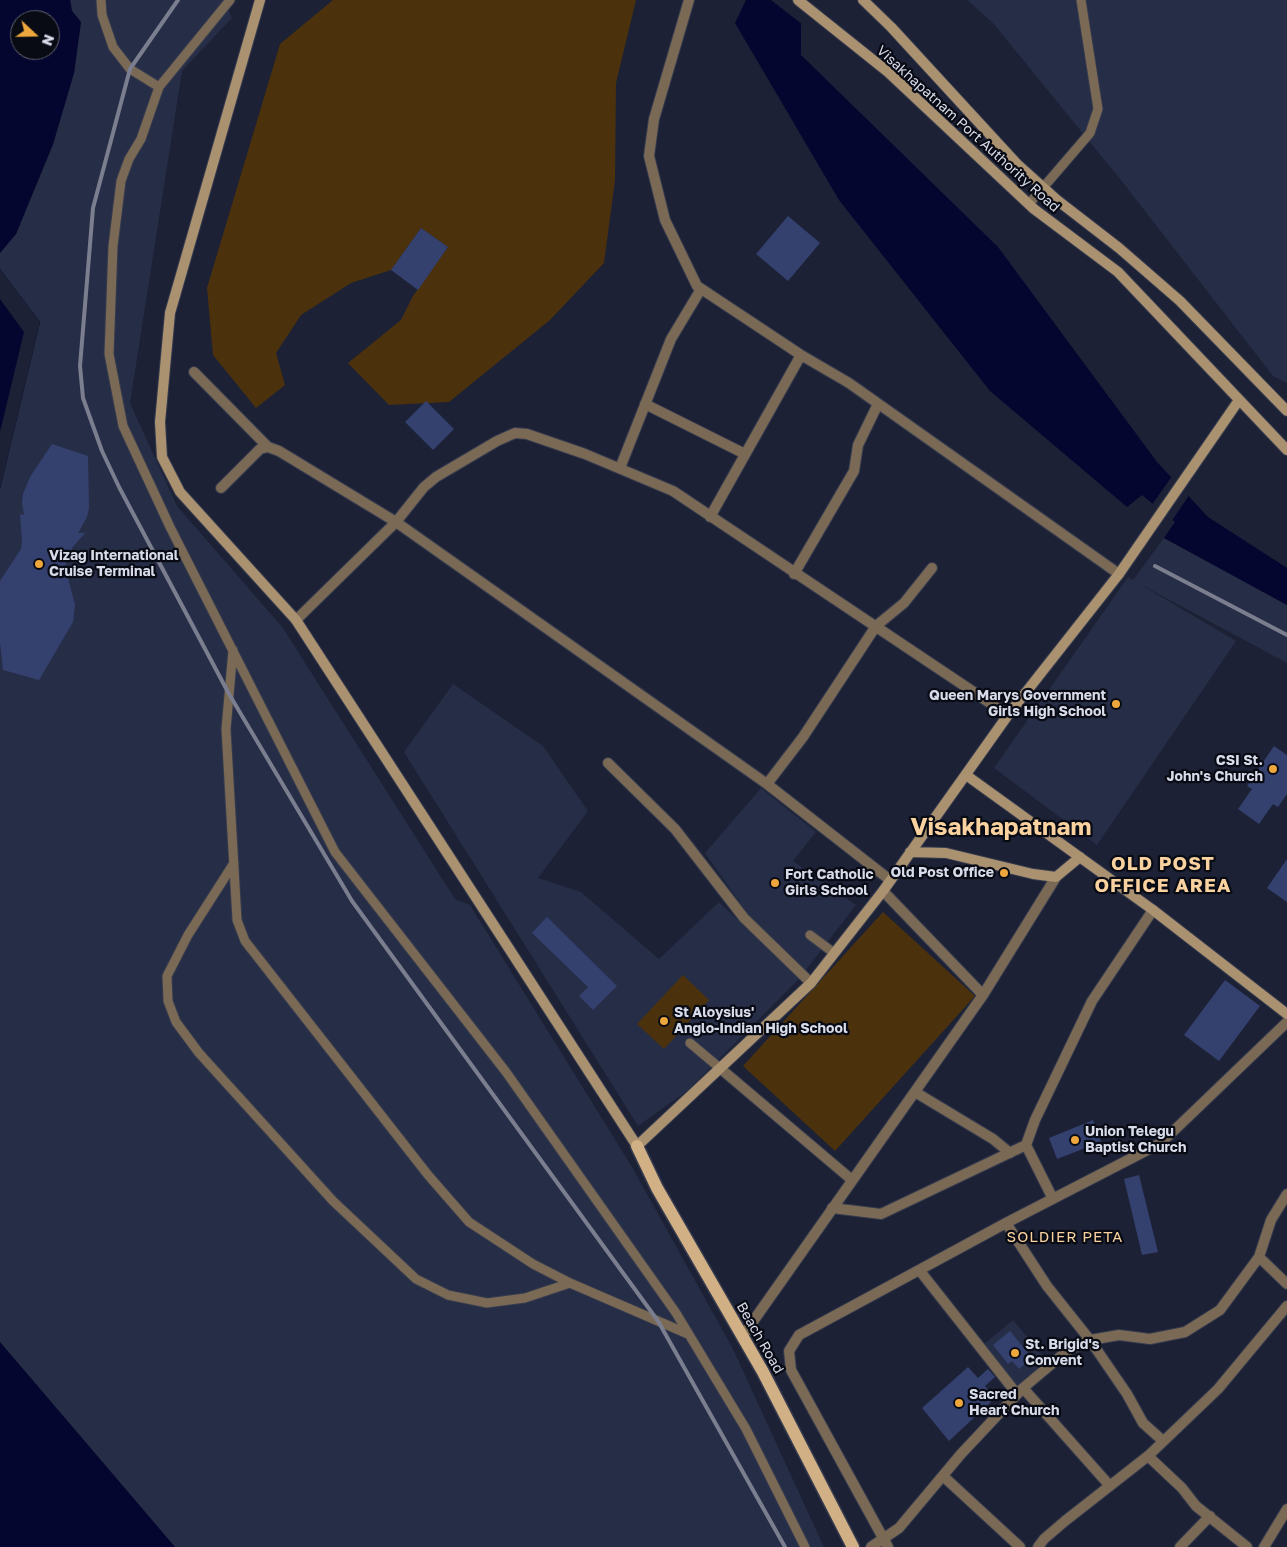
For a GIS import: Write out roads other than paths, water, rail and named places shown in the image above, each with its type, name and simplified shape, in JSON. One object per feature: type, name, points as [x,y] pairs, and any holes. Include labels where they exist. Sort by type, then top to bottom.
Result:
[{"type":"main road","points":[[260,0],[170,313],[160,422],[162,457],[180,492],[296,620],[637,1146],[811,983],[883,891],[1008,715],[1119,574],[1238,400]]},
{"type":"main road","name":"Visakhapatnam Port Authority Road","points":[[798,0],[895,78],[1029,204],[1118,272],[1287,450]]},
{"type":"main road","name":"Visakhapatnam Port Authority Road","points":[[863,0],[908,45],[989,136],[1042,188],[1119,248],[1180,301],[1287,411]]},
{"type":"main road","points":[[966,775],[1153,910],[1287,1014]]},
{"type":"main road","points":[[910,852],[946,852],[1033,874],[1056,877],[1080,857]]},
{"type":"main road","name":"Beach Road","points":[[637,1146],[657,1188],[742,1337],[853,1547]]},
{"type":"street","points":[[689,0],[654,119],[649,156],[665,220],[697,286],[801,356],[849,383],[1119,574]]},
{"type":"street","points":[[620,468],[671,339],[701,288]]},
{"type":"street","points":[[710,516],[801,356]]},
{"type":"street","points":[[194,372],[268,447],[279,451],[396,522],[767,784],[890,880]]},
{"type":"street","points":[[645,404],[745,454]]},
{"type":"street","points":[[794,574],[854,471],[858,445],[878,404]]},
{"type":"street","points":[[296,620],[396,522],[424,488],[436,477],[515,433],[527,434],[620,468],[673,491],[794,574],[876,626],[1008,715]]},
{"type":"street","points":[[220,488],[260,449],[268,447]]},
{"type":"street","points":[[767,784],[803,737],[876,626],[904,603],[932,568]]},
{"type":"street","points":[[608,763],[675,828],[744,918],[811,983]]},
{"type":"street","points":[[742,1337],[983,996],[1056,877]]},
{"type":"street","points":[[883,891],[983,996]]},
{"type":"street","points":[[832,1208],[881,1214],[1026,1145],[1035,1120],[1092,1000],[1153,910]]},
{"type":"street","points":[[886,1543],[791,1370],[789,1351],[798,1335],[1006,1223],[1161,1143],[1287,1022]]},
{"type":"street","points":[[720,1069],[852,1180]]},
{"type":"street","points":[[915,1092],[993,1139],[1010,1153]]},
{"type":"street","points":[[1026,1145],[1053,1199]]},
{"type":"street","points":[[871,1547],[886,1543],[943,1476],[1020,1391],[1067,1351],[1090,1340],[1119,1335],[1150,1339],[1184,1332],[1220,1310],[1259,1257],[1271,1220],[1287,1194]]},
{"type":"street","points":[[1006,1223],[1047,1286],[1090,1340],[1127,1394],[1143,1423],[1163,1441]]},
{"type":"street","points":[[1259,1257],[1287,1284]]},
{"type":"street","points":[[920,1271],[1020,1391],[1110,1486]]},
{"type":"street","points":[[1038,1547],[1051,1533],[1148,1456],[1218,1389],[1287,1306]]},
{"type":"street","points":[[1148,1456],[1182,1488],[1196,1506],[1247,1547]]},
{"type":"street","points":[[943,1476],[1020,1547]]},
{"type":"street","points":[[1264,1547],[1287,1509]]},
{"type":"street","points":[[1180,1547],[1210,1516]]},
{"type":"lane","points":[[101,0],[107,31],[120,58],[130,70],[159,87]]},
{"type":"lane","points":[[230,0],[159,87],[141,139],[129,158],[121,182],[113,246],[109,354],[123,426],[170,527],[335,852],[506,1072],[688,1334],[746,1430],[805,1547]]},
{"type":"lane","points":[[1029,204],[1090,133],[1098,109],[1081,0]]},
{"type":"lane","points":[[233,650],[226,729],[237,920],[245,941],[428,1176],[468,1222],[533,1264],[570,1283],[688,1334]]},
{"type":"lane","points":[[234,862],[188,935],[168,976],[168,1001],[176,1022],[200,1052],[333,1201],[416,1279],[448,1295],[486,1304],[525,1298],[570,1283]]},
{"type":"lane","points":[[810,935],[834,953]]},
{"type":"lane","points":[[690,1043],[720,1069]]},
{"type":"railway","points":[[178,0],[130,69],[93,208],[80,366],[83,398],[102,451],[119,487],[229,694],[352,901],[658,1321],[785,1547]]},
{"type":"railway","points":[[1155,566],[1287,635]]},
{"type":"place","name":"Vizag International Cruise Terminal","points":[[39,564]]},
{"type":"place","name":"Queen Marys Government Girls High School","points":[[1116,704]]},
{"type":"place","name":"CSI St. John's Church","points":[[1273,769]]},
{"type":"place","name":"Old Post Office","points":[[1004,873]]},
{"type":"place","name":"Fort Catholic Girls School","points":[[775,883]]},
{"type":"place","name":"St Aloysius' Anglo-Indian High School","points":[[664,1021]]},
{"type":"place","name":"Union Telegu Baptist Church","points":[[1075,1140]]},
{"type":"place","name":"St. Brigid's Convent","points":[[1015,1353]]},
{"type":"place","name":"Sacred Heart Church","points":[[959,1403]]},
{"type":"district","name":"Visakhapatnam","points":[[1001,827]]},
{"type":"district","name":"OLD POST OFFICE AREA","points":[[1163,875]]},
{"type":"district","name":"SOLDIER PETA","points":[[1065,1237]]}]
